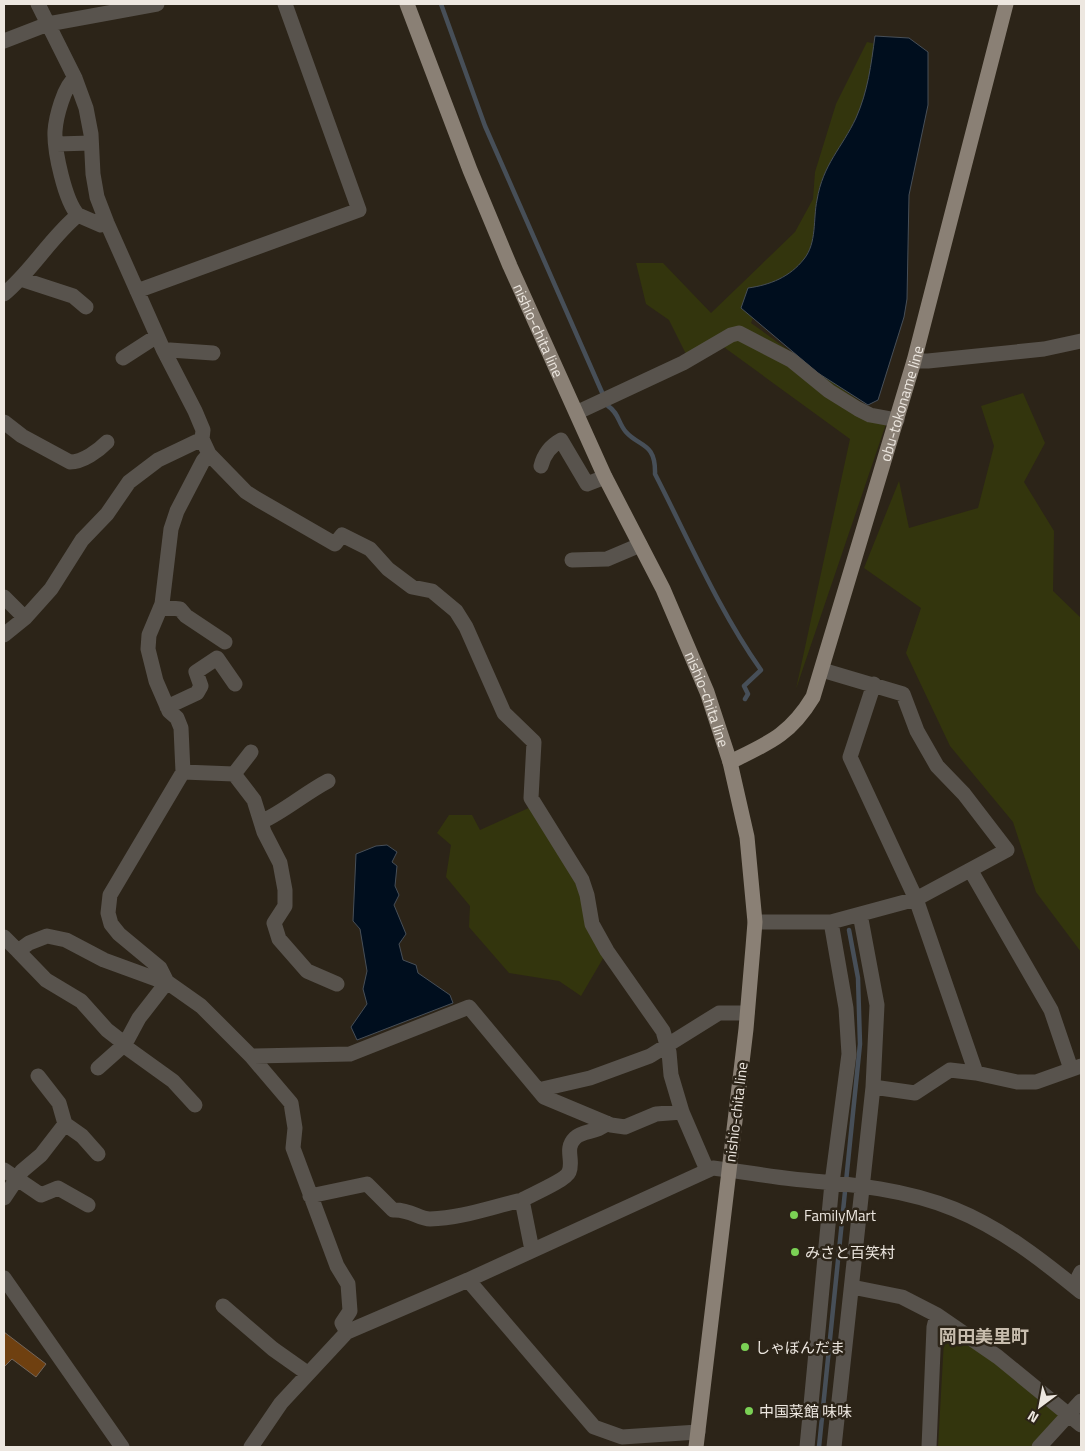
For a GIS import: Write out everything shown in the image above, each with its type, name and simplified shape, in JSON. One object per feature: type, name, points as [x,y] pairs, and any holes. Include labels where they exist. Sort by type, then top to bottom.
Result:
[{"type":"main road","name":"nishio-chita line","points":[[407,4],[474,179],[540,334],[578,412],[605,477],[663,589],[707,692],[730,762],[747,837],[755,922],[747,1013],[696,1447]]},
{"type":"main road","name":"obu-tokoname line","points":[[730,762],[782,735],[798,719],[813,697],[914,361],[1006,4]]},
{"type":"street","points":[[38,4],[75,78],[86,108],[92,143],[93,174],[97,197],[157,336],[203,430],[202,439],[209,454],[246,492],[257,499],[336,544],[342,535],[370,550],[388,569],[412,587],[432,591],[456,611],[466,627],[504,713],[534,742],[531,798],[582,880],[587,895],[592,924],[637,998],[663,1031],[671,1074],[682,1112],[707,1170]]},
{"type":"street","points":[[4,41],[48,24],[158,4]]},
{"type":"street","points":[[137,291],[360,210],[286,4]]},
{"type":"street","points":[[75,78],[69,82],[66,89],[55,131],[66,197],[78,215],[101,225],[107,223]]},
{"type":"street","points":[[57,144],[92,143]]},
{"type":"street","points":[[4,294],[21,279],[64,226],[78,215]]},
{"type":"street","points":[[21,279],[73,296],[86,307]]},
{"type":"street","points":[[578,412],[682,363],[731,335],[739,333],[791,360],[829,391],[858,409],[870,415],[897,420]]},
{"type":"street","points":[[123,358],[157,336]]},
{"type":"street","points":[[914,361],[928,362],[1044,350],[1081,341]]},
{"type":"street","points":[[165,352],[170,350],[213,354]]},
{"type":"street","points":[[4,422],[22,436],[70,462],[77,462],[108,442]]},
{"type":"street","points":[[4,635],[25,618],[51,589],[82,540],[107,514],[129,482],[158,460],[202,439]]},
{"type":"street","points":[[541,466],[552,445],[561,440],[587,484],[605,477]]},
{"type":"street","points":[[209,454],[203,461],[177,511],[171,529],[161,606],[149,635],[148,649],[156,681],[167,707],[177,718],[181,728],[183,772],[110,895],[108,913],[110,924],[160,968],[165,979],[201,1006],[251,1056],[291,1103],[295,1128],[293,1148],[337,1266],[348,1284],[350,1311],[342,1323],[347,1332]]},
{"type":"street","points":[[572,560],[607,559],[640,545]]},
{"type":"street","points":[[4,597],[25,618]]},
{"type":"street","points":[[161,606],[180,609],[186,616],[225,642]]},
{"type":"street","points":[[167,707],[197,693],[201,686],[196,672],[218,658],[235,684]]},
{"type":"street","points":[[755,922],[833,921],[916,899],[1007,850],[1000,838],[971,806],[964,794],[937,766],[917,732],[903,694],[822,670]]},
{"type":"street","points":[[874,684],[850,757],[916,899],[976,1073]]},
{"type":"street","points":[[234,774],[251,752]]},
{"type":"street","points":[[183,772],[234,774]]},
{"type":"street","points":[[234,774],[254,800],[261,822],[280,863],[285,890],[285,906],[274,923],[279,939],[307,971],[337,984]]},
{"type":"street","points":[[261,822],[278,814],[311,790],[328,781]]},
{"type":"street","points":[[873,1088],[915,1093],[950,1070],[976,1073],[1017,1082],[1036,1082],[1076,1068],[1051,1010],[971,871]]},
{"type":"street","points":[[834,1447],[852,1287],[860,1186],[873,1088],[877,1005],[857,915]]},
{"type":"street","points":[[807,1447],[850,1054],[846,1008],[833,921]]},
{"type":"street","points":[[18,951],[29,943],[47,936],[66,940],[104,960],[156,979],[165,979]]},
{"type":"street","points":[[5,940],[46,980],[81,1001],[107,1030],[172,1081],[195,1106]]},
{"type":"street","points":[[98,1068],[124,1045],[139,1018],[165,979]]},
{"type":"street","points":[[251,1056],[350,1054],[470,1007],[544,1098],[609,1124],[625,1127],[656,1114],[682,1112]]},
{"type":"street","points":[[538,1090],[590,1078],[650,1056],[666,1044],[719,1014],[726,1012],[747,1013]]},
{"type":"street","points":[[38,1076],[59,1103],[65,1124],[82,1136],[98,1154]]},
{"type":"street","points":[[4,1198],[17,1179],[41,1155],[65,1124]]},
{"type":"street","points":[[310,1196],[367,1184],[393,1210],[409,1210],[427,1219],[468,1214],[522,1200],[566,1177],[570,1169],[570,1144],[576,1136],[609,1124]]},
{"type":"street","points":[[588,1138],[606,1132],[609,1124]]},
{"type":"street","points":[[251,1447],[281,1403],[347,1332],[468,1280],[713,1168],[860,1186],[914,1195],[970,1216],[1011,1239],[1078,1289],[1081,1272]]},
{"type":"street","points":[[4,1170],[41,1195],[58,1188],[88,1205]]},
{"type":"street","points":[[522,1200],[532,1250]]},
{"type":"street","points":[[4,1278],[122,1447]]},
{"type":"street","points":[[468,1280],[594,1427],[622,1437],[698,1432]]},
{"type":"street","points":[[852,1287],[902,1297],[937,1314],[998,1357],[1076,1419]]},
{"type":"street","points":[[224,1306],[273,1349],[307,1373]]},
{"type":"street","points":[[929,1447],[934,1327],[937,1314]]},
{"type":"street","points":[[1039,1447],[1076,1419],[1081,1401]]},
{"type":"shaded area","points":[[867,42],[881,45],[862,132],[804,274],[758,305],[751,323],[887,421],[796,689],[850,439],[721,345],[688,358],[669,320],[646,304],[636,263],[663,263],[711,313],[795,232],[813,199],[815,172],[836,104]]},
{"type":"shaded area","points":[[1023,393],[1045,443],[1024,482],[1054,531],[1053,591],[1081,618],[1081,952],[1036,892],[1013,822],[950,746],[906,653],[921,608],[864,568],[899,481],[909,528],[978,508],[994,446],[981,406]]},
{"type":"shaded area","points":[[531,807],[582,869],[605,955],[581,996],[559,981],[509,973],[469,927],[470,906],[446,877],[451,845],[437,833],[449,815],[472,815],[480,830]]},
{"type":"shaded area","points":[[949,1332],[960,1334],[1062,1415],[1031,1447],[938,1447],[944,1340]]},
{"type":"water","points":[[875,36],[909,38],[928,52],[928,105],[909,195],[907,299],[904,317],[878,400],[868,405],[818,373],[741,308],[748,288],[764,285],[786,275],[808,253],[813,238],[820,187],[828,166],[851,129],[860,108],[868,78]]},
{"type":"water","points":[[387,845],[397,852],[392,862],[397,866],[395,886],[399,895],[394,905],[406,934],[399,944],[403,960],[416,965],[418,973],[450,995],[453,1003],[357,1040],[351,1027],[367,1004],[363,989],[367,971],[360,929],[353,921],[356,854],[376,846]]},
{"type":"building","points":[[4,1332],[46,1364],[36,1377],[12,1359],[4,1367]]},
{"type":"waterway","points":[[441,4],[485,126],[608,406],[612,409],[626,432],[646,447],[653,456],[655,474],[705,574],[731,623],[761,670],[744,686],[748,694],[745,699]]},
{"type":"waterway","points":[[819,1447],[860,1044],[858,978],[849,930]]},
{"type":"place","name":"FamilyMart","points":[[794,1215]]},
{"type":"place","name":"みさと百笑村","points":[[795,1252]]},
{"type":"place","name":"しゃぼんだま","points":[[745,1347]]},
{"type":"place","name":"中国菜館 味味","points":[[749,1411]]},
{"type":"district","name":"岡田美里町","points":[[984,1336]]}]
